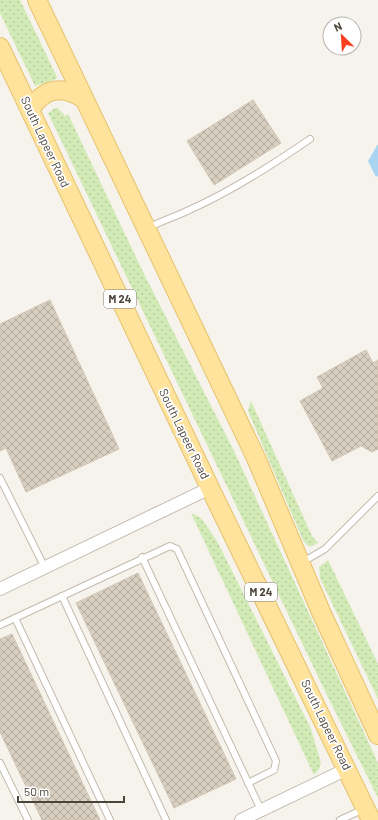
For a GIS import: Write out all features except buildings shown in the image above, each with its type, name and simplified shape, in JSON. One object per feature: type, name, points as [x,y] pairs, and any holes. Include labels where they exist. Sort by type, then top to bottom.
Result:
[{"type":"main road","points":[[37,0],[253,452],[300,563],[378,735]]},
{"type":"main road","name":"South Lapeer Road","points":[[0,47],[210,488],[369,814]]},
{"type":"main road","points":[[30,110],[41,96],[57,90],[73,92],[84,99]]},
{"type":"street","points":[[0,589],[210,488]]},
{"type":"street","points":[[241,820],[347,769]]},
{"type":"lane","points":[[146,228],[187,211],[222,193],[263,170],[310,139]]},
{"type":"lane","points":[[0,478],[45,568]]},
{"type":"lane","points":[[300,563],[324,549],[378,496]]},
{"type":"lane","points":[[0,625],[142,557],[170,546],[177,549],[276,762],[274,770],[248,782]]},
{"type":"lane","points":[[142,557],[261,810]]},
{"type":"lane","points":[[62,596],[166,820]]},
{"type":"lane","points":[[15,618],[110,820]]},
{"type":"lane","points":[[0,763],[28,820]]},
{"type":"lane","points":[[340,820],[369,814]]},
{"type":"green space","points":[[0,0],[20,0],[57,77],[56,79],[35,86],[0,13]]},
{"type":"green space","points":[[57,107],[65,116],[68,114],[144,274],[234,451],[378,763],[378,798],[324,689],[48,113]]},
{"type":"green space","points":[[251,401],[312,536],[318,543],[312,546],[308,546],[303,540],[248,411]]},
{"type":"green space","points":[[191,513],[201,518],[217,541],[311,729],[321,763],[319,769],[314,775]]},
{"type":"green space","points":[[328,560],[378,664],[378,699],[320,578],[319,567]]},
{"type":"water","points":[[378,144],[378,176],[376,177],[368,161]]}]
